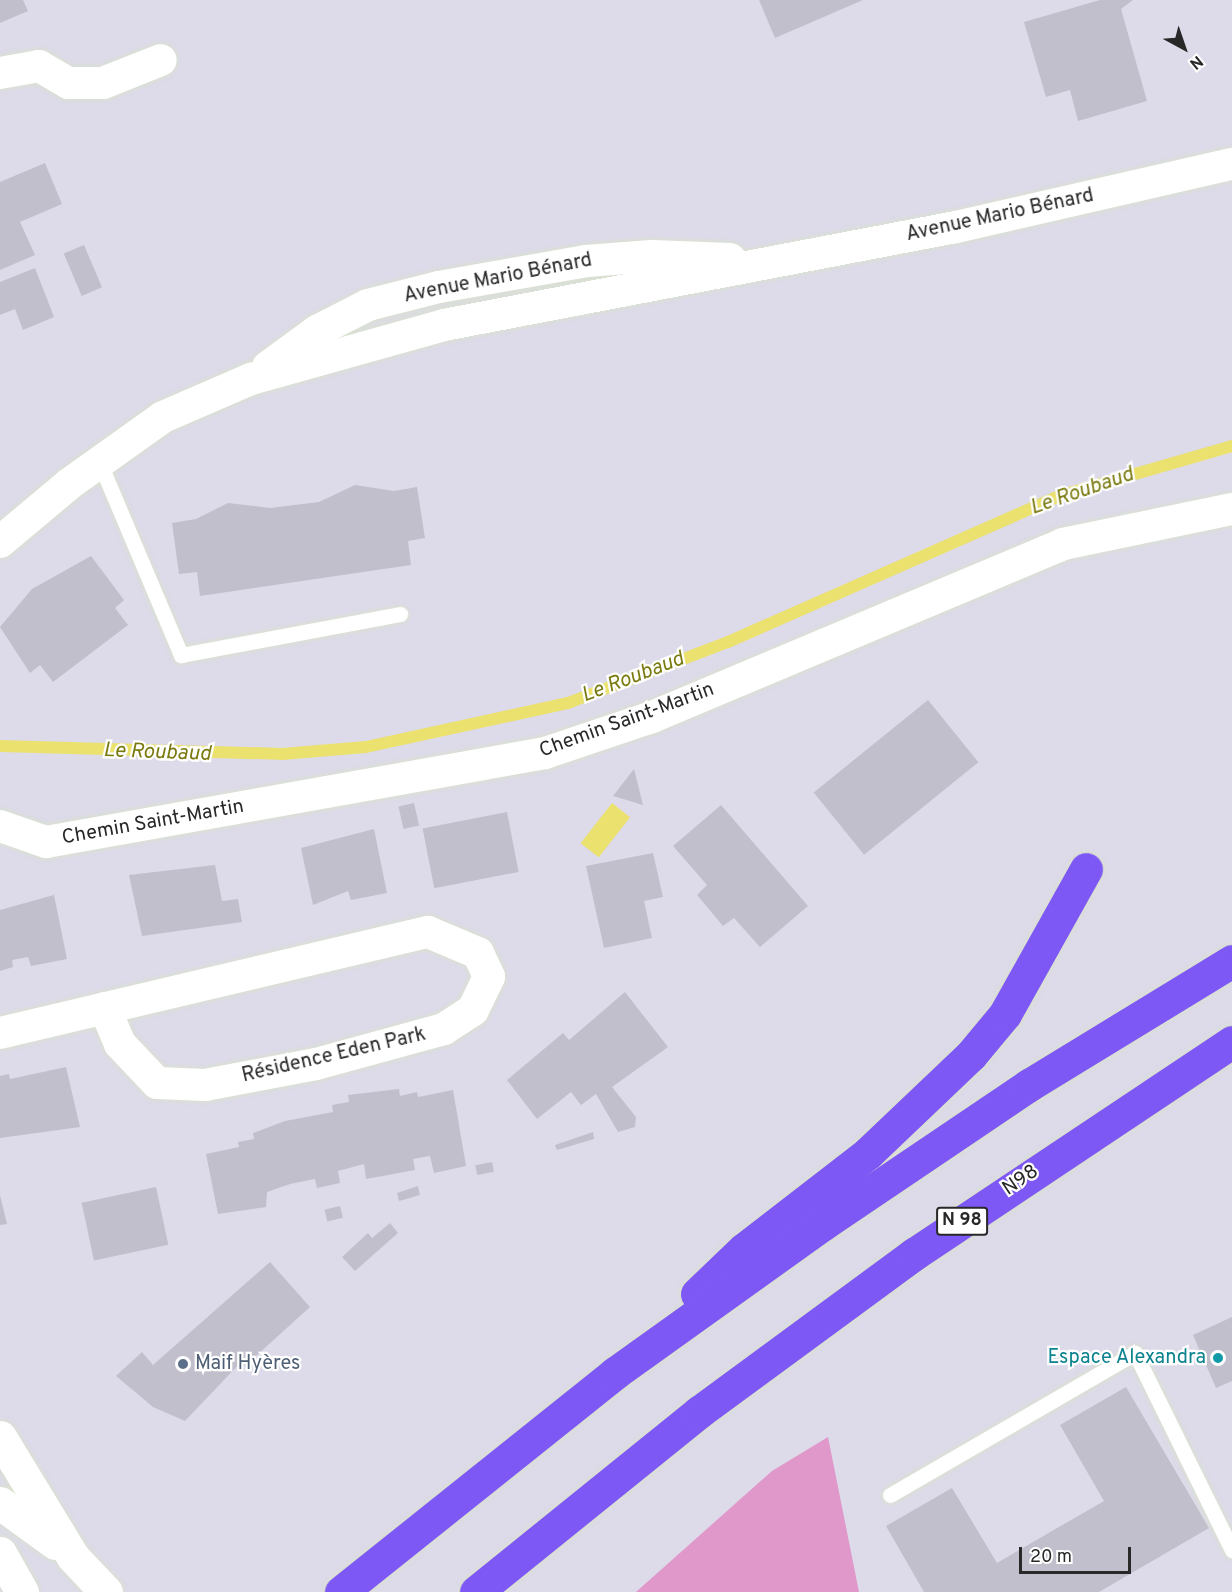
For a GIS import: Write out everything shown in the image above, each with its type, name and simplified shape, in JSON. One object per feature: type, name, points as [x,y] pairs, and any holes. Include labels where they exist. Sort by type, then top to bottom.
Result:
[{"type":"highway","points":[[615,1373],[744,1249],[868,1153],[972,1054],[1005,1014],[1086,869]]},
{"type":"highway","points":[[341,1592],[615,1373],[1029,1085],[1232,961]]},
{"type":"highway","name":"N98","points":[[476,1592],[699,1412],[914,1254],[1232,1042]]},
{"type":"street","points":[[0,73],[39,66],[68,83],[103,83],[162,60]]},
{"type":"street","name":"Avenue Mario Bénard","points":[[0,542],[69,484],[163,417],[251,379],[444,325],[665,286],[767,261],[956,227],[1232,165]]},
{"type":"street","name":"Avenue Mario Bénard","points":[[0,517],[69,484]]},
{"type":"street","name":"Chemin Saint-Martin","points":[[0,826],[46,842],[545,753],[652,717],[1063,544],[1232,509]]},
{"type":"street","name":"Résidence Eden Park","points":[[0,1033],[105,1008],[428,932],[478,953],[489,977],[473,1010],[444,1029],[316,1064],[205,1085],[157,1083],[120,1044],[105,1008]]},
{"type":"street","points":[[0,1437],[73,1557]]},
{"type":"street","points":[[0,1503],[73,1557],[106,1592]]},
{"type":"street","points":[[0,1553],[22,1592]]},
{"type":"lane","points":[[99,461],[182,655],[400,614]]},
{"type":"lane","points":[[890,1495],[1135,1353],[1232,1550]]},
{"type":"shaded area","points":[[612,803],[630,817],[599,857],[581,843]]},
{"type":"shaded area","points":[[828,1437],[859,1592],[636,1592],[772,1471]]},
{"type":"building","points":[[0,0],[23,0],[28,11],[0,23]]},
{"type":"building","points":[[759,0],[863,0],[775,38]]},
{"type":"building","points":[[1100,0],[1133,0],[1121,9],[1147,101],[1078,121],[1070,90],[1046,97],[1024,22]]},
{"type":"building","points":[[45,163],[62,204],[20,222],[35,255],[0,270],[0,182]]},
{"type":"building","points":[[84,245],[102,287],[82,296],[64,254]]},
{"type":"building","points":[[35,268],[54,317],[23,330],[15,309],[0,315],[0,282]]},
{"type":"building","points":[[355,485],[394,491],[417,487],[425,538],[408,541],[411,565],[200,596],[197,572],[179,574],[172,523],[196,519],[228,503],[270,508],[319,502]]},
{"type":"building","points":[[91,556],[124,600],[115,608],[128,625],[53,682],[40,665],[30,673],[0,627],[32,589]]},
{"type":"building","points":[[928,700],[978,762],[864,855],[814,793]]},
{"type":"building","points":[[634,769],[643,805],[613,796]]},
{"type":"building","points":[[414,803],[419,825],[404,829],[398,807]]},
{"type":"building","points":[[721,805],[808,906],[760,947],[734,918],[723,926],[697,895],[707,885],[673,846]]},
{"type":"building","points":[[507,812],[519,872],[434,888],[423,828]]},
{"type":"building","points":[[374,829],[387,893],[351,900],[348,891],[313,905],[301,848]]},
{"type":"building","points":[[653,853],[663,897],[644,901],[652,938],[604,948],[586,866]]},
{"type":"building","points":[[215,865],[222,901],[238,899],[242,922],[142,936],[129,875]]},
{"type":"building","points":[[54,895],[67,959],[31,966],[28,957],[12,960],[13,967],[0,971],[0,910]]},
{"type":"building","points":[[625,992],[668,1047],[612,1087],[636,1117],[635,1127],[618,1132],[596,1094],[581,1105],[571,1092],[537,1119],[507,1080],[563,1033],[569,1040]]},
{"type":"building","points":[[66,1067],[80,1127],[0,1138],[0,1076],[9,1074],[10,1079]]},
{"type":"building","points":[[399,1089],[400,1096],[417,1092],[418,1097],[453,1090],[466,1166],[434,1173],[430,1156],[413,1159],[415,1170],[366,1179],[364,1164],[338,1171],[340,1183],[317,1188],[315,1179],[290,1184],[267,1192],[266,1207],[218,1214],[206,1154],[239,1147],[238,1142],[254,1139],[253,1133],[285,1121],[333,1112],[332,1105],[349,1102],[348,1095]]},
{"type":"building","points":[[593,1132],[594,1139],[557,1150],[555,1145]]},
{"type":"building","points":[[492,1162],[494,1172],[477,1175],[475,1165]]},
{"type":"building","points":[[418,1186],[420,1195],[399,1201],[397,1193]]},
{"type":"building","points":[[156,1187],[168,1245],[94,1261],[82,1203]]},
{"type":"building","points":[[0,1195],[7,1224],[0,1225]]},
{"type":"building","points":[[340,1206],[343,1218],[327,1222],[324,1210]]},
{"type":"building","points":[[390,1223],[398,1233],[355,1271],[342,1257],[368,1233],[372,1238]]},
{"type":"building","points":[[270,1262],[310,1307],[245,1366],[241,1362],[185,1421],[153,1407],[116,1376],[142,1352],[153,1365]]},
{"type":"building","name":"Espace Alexandra","points":[[1232,1317],[1232,1381],[1216,1388],[1193,1335]]},
{"type":"building","points":[[1126,1387],[1209,1528],[1099,1592],[924,1592],[886,1526],[952,1488],[997,1563],[1104,1501],[1060,1425]]},
{"type":"waterway","name":"Le Roubaud","points":[[0,746],[282,754],[366,747],[568,703],[728,642],[1059,496],[1232,446]]},
{"type":"place","name":"Espace Alexandra","points":[[1218,1358]]},
{"type":"place","name":"Maif Hyères","points":[[183,1364]]}]
